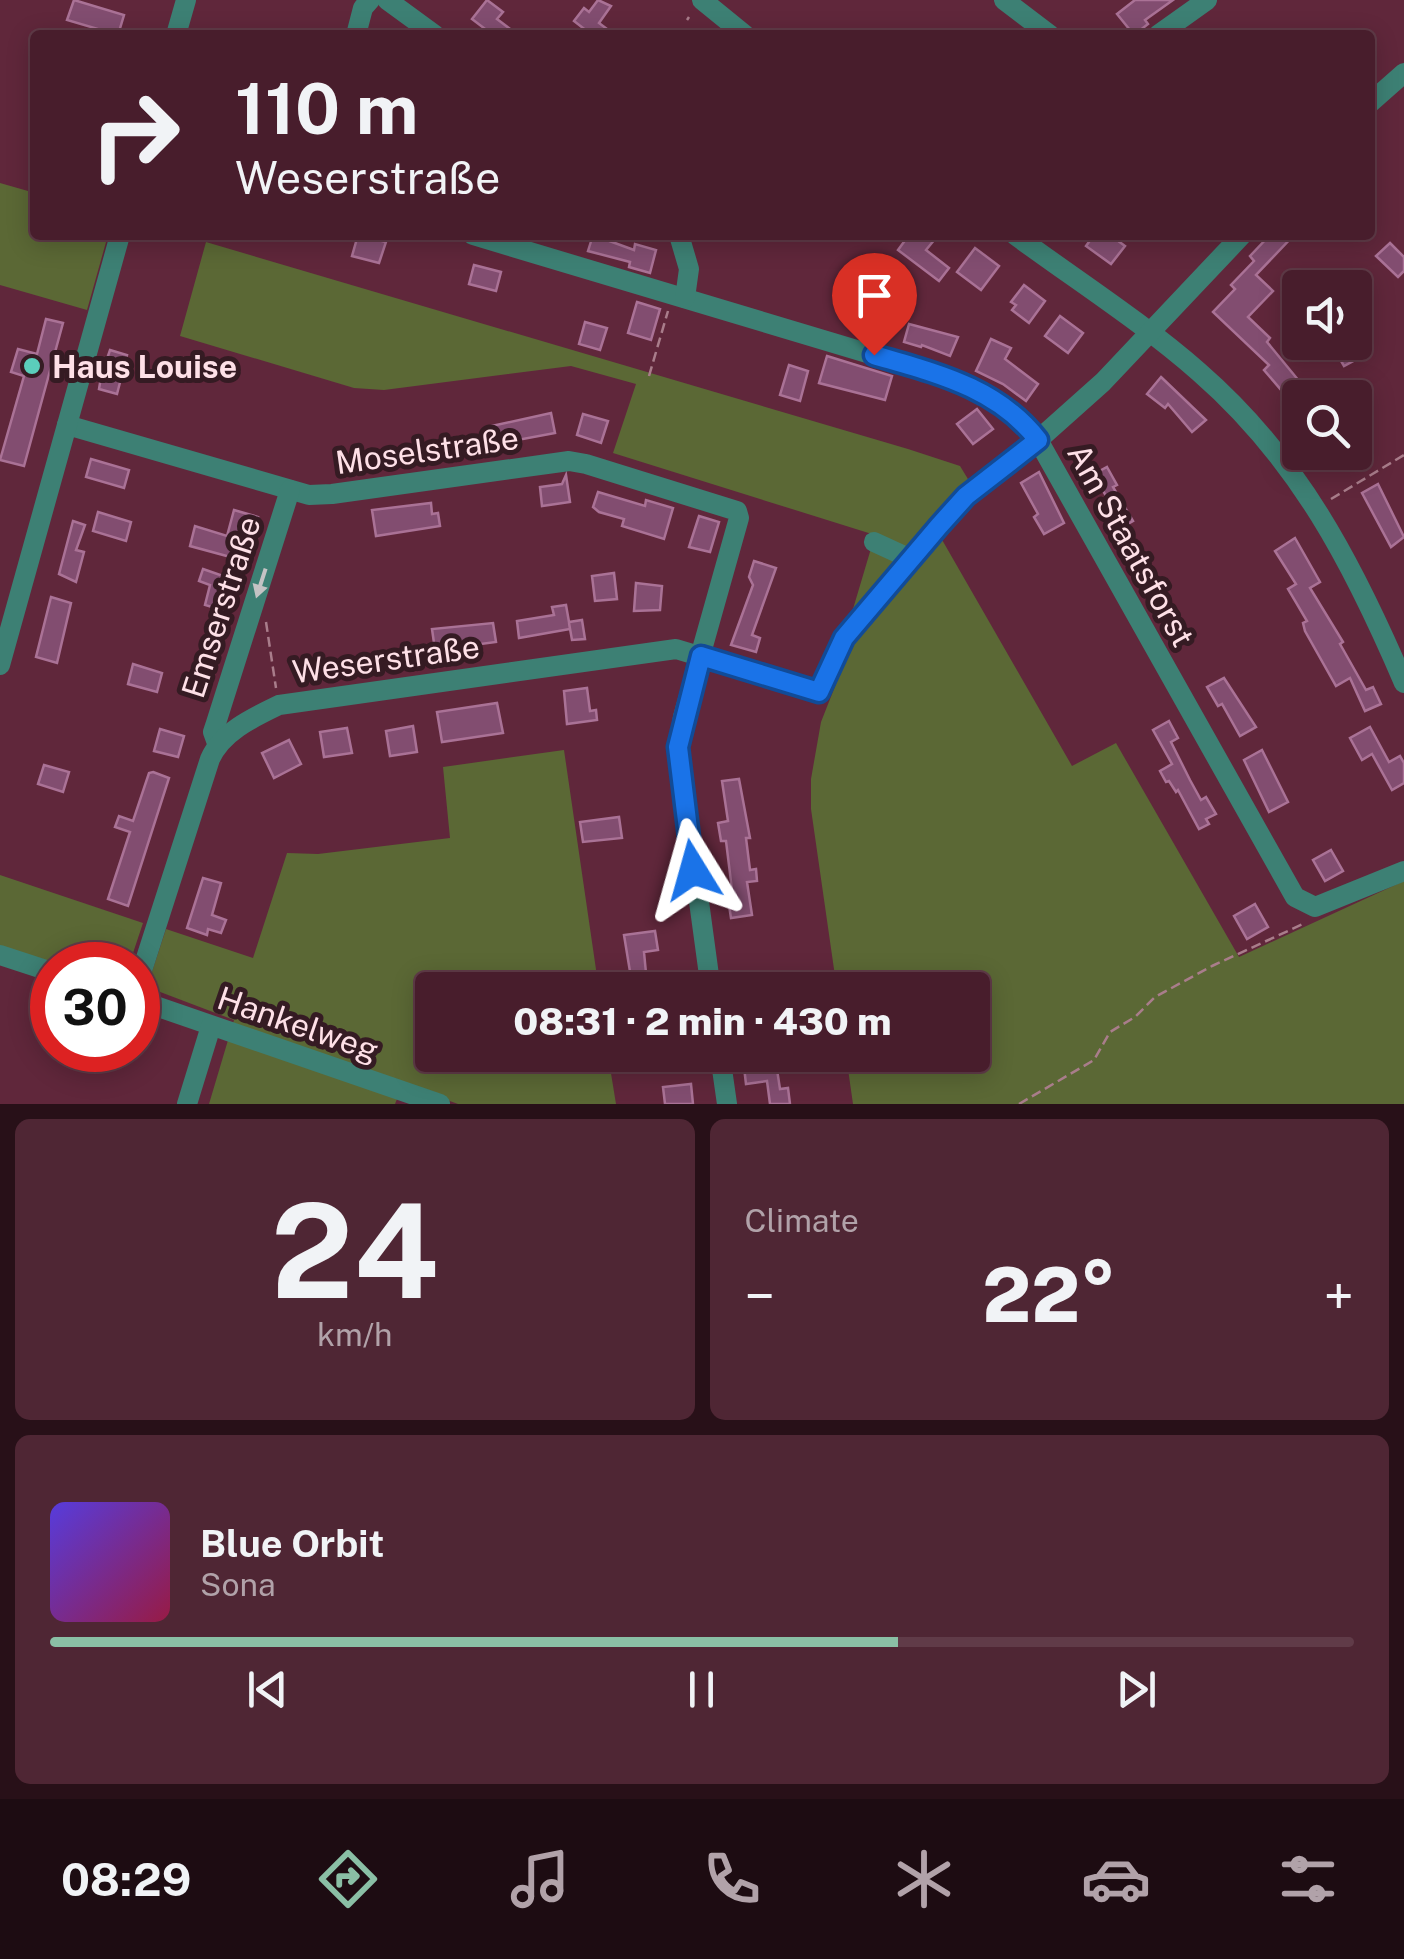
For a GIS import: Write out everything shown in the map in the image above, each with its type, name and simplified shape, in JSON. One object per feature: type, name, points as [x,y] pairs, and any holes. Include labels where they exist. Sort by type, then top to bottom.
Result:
[{"type":"street","points":[[177,30],[186,0]]},
{"type":"street","points":[[357,30],[363,8],[370,0]]},
{"type":"street","points":[[387,0],[428,30]]},
{"type":"street","points":[[1004,0],[1043,30]]},
{"type":"street","points":[[1165,30],[1207,0]]},
{"type":"street","points":[[693,12],[734,30]]},
{"type":"street","points":[[1375,99],[1404,73]]},
{"type":"street","points":[[0,665],[119,240]]},
{"type":"street","name":"Am Staatsforst","points":[[490,240],[970,386],[1021,418],[1038,440],[1295,897],[1306,904]]},
{"type":"street","points":[[679,296],[689,269],[680,240]]},
{"type":"street","points":[[1022,240],[1150,333],[1243,414],[1299,482],[1354,572],[1404,683]]},
{"type":"street","points":[[874,542],[911,559],[966,496],[1038,440],[1103,382],[1237,240]]},
{"type":"street","name":"Moselstraße","points":[[67,424],[309,495],[568,461],[737,511],[739,518],[701,656]]},
{"type":"street","name":"Emserstraße","points":[[217,743],[213,732],[290,490]]},
{"type":"street","name":"Weserstraße","points":[[217,743],[279,705],[676,649],[819,692],[844,638],[911,559]]},
{"type":"street","points":[[701,656],[678,747],[709,972]]},
{"type":"street","points":[[151,942],[217,743]]},
{"type":"street","points":[[1306,904],[1315,907],[1404,871]]},
{"type":"street","points":[[0,955],[30,965]]},
{"type":"street","name":"Hankelweg","points":[[160,1008],[410,1099],[440,1104]]},
{"type":"street","points":[[186,1104],[211,1026]]},
{"type":"street","points":[[723,1072],[728,1104]]},
{"type":"path","points":[[649,376],[679,296]]},
{"type":"path","points":[[1330,500],[1404,456]]},
{"type":"path","points":[[256,596],[262,600],[279,705]]},
{"type":"path","points":[[1020,1104],[1094,1060],[1110,1032],[1135,1017],[1156,996],[1302,924],[1306,904]]},
{"type":"green space","points":[[0,183],[30,192],[30,240],[107,240],[87,310],[0,285]]},
{"type":"green space","points":[[206,242],[908,449],[960,466],[971,484],[853,609],[875,535],[613,453],[636,384],[571,366],[384,390],[354,388],[180,336]]},
{"type":"green space","points":[[941,538],[1072,766],[1116,743],[1239,957],[1404,881],[1404,1104],[853,1104],[848,1072],[990,1072],[990,972],[834,972],[811,809],[811,779],[821,722],[856,633]]},
{"type":"green space","points":[[564,750],[596,972],[415,972],[415,1072],[611,1072],[616,1104],[458,1104],[403,1084],[395,1104],[209,1104],[234,1020],[160,992],[160,947],[166,929],[253,958],[287,853],[318,854],[450,838],[443,767]]},
{"type":"green space","points":[[0,875],[143,923],[137,942],[30,942],[30,956],[0,946]]},
{"type":"building","points":[[74,0],[124,15],[120,30],[101,30],[67,20]]},
{"type":"building","points":[[487,0],[503,12],[497,19],[511,30],[486,30],[472,19]]},
{"type":"building","points":[[598,0],[611,6],[599,23],[608,30],[586,30],[574,21],[584,8],[589,12]]},
{"type":"building","points":[[1135,0],[1173,0],[1145,20],[1148,24],[1140,30],[1130,30],[1117,14]]},
{"type":"building","points":[[357,240],[386,242],[379,263],[352,256]]},
{"type":"building","points":[[591,240],[607,240],[634,250],[635,244],[656,250],[650,273],[629,267],[630,262],[588,251]]},
{"type":"building","points":[[905,240],[934,240],[926,250],[949,268],[939,281],[898,250]]},
{"type":"building","points":[[1090,240],[1117,240],[1125,246],[1111,264],[1086,246]]},
{"type":"building","points":[[1265,240],[1289,240],[1256,275],[1273,291],[1248,317],[1270,338],[1267,342],[1298,380],[1282,380],[1282,391],[1264,370],[1269,365],[1213,312],[1254,261],[1250,256]]},
{"type":"building","points":[[1390,243],[1404,257],[1404,271],[1398,277],[1376,256]]},
{"type":"building","points":[[975,248],[999,266],[981,290],[957,272]]},
{"type":"building","points":[[474,265],[501,272],[496,291],[469,284]]},
{"type":"building","points":[[1024,285],[1045,301],[1029,323],[1012,310],[1016,305],[1011,302]]},
{"type":"building","points":[[637,302],[660,309],[651,340],[628,333]]},
{"type":"building","points":[[1060,316],[1083,333],[1068,353],[1045,336]]},
{"type":"building","points":[[46,319],[63,323],[24,466],[0,460],[24,376],[11,372],[18,349],[37,354]]},
{"type":"building","points":[[585,322],[607,328],[600,350],[579,344]]},
{"type":"building","points":[[909,324],[958,337],[950,356],[904,342]]},
{"type":"building","points":[[991,339],[1011,348],[1005,359],[1038,384],[1026,401],[976,371]]},
{"type":"building","points":[[110,350],[127,355],[117,394],[99,389],[104,359]]},
{"type":"building","points":[[827,356],[892,376],[885,400],[819,383]]},
{"type":"building","points":[[789,365],[808,371],[800,401],[780,395]]},
{"type":"building","points":[[1161,377],[1206,420],[1192,432],[1168,404],[1165,408],[1147,394]]},
{"type":"building","points":[[977,409],[993,429],[973,444],[957,424]]},
{"type":"building","points":[[551,413],[555,433],[490,445],[487,427]]},
{"type":"building","points":[[583,414],[608,421],[601,443],[577,435]]},
{"type":"building","points":[[91,459],[129,470],[124,488],[86,477]]},
{"type":"building","points":[[1107,467],[1117,485],[1113,487],[1133,521],[1115,531],[1106,514],[1113,509],[1094,474]]},
{"type":"building","points":[[1039,472],[1064,523],[1044,534],[1021,483]]},
{"type":"building","points":[[566,475],[570,502],[542,506],[540,487],[562,484]]},
{"type":"building","points":[[1378,484],[1404,537],[1391,547],[1362,493]]},
{"type":"building","points":[[598,492],[645,506],[646,500],[673,508],[664,539],[622,526],[624,519],[599,512],[593,507]]},
{"type":"building","points":[[431,503],[432,514],[438,513],[440,526],[376,536],[372,510]]},
{"type":"building","points":[[234,510],[258,517],[245,561],[190,546],[195,526],[227,536]]},
{"type":"building","points":[[98,512],[131,522],[126,541],[93,531]]},
{"type":"building","points":[[699,516],[719,522],[710,552],[689,547]]},
{"type":"building","points":[[73,521],[85,525],[76,550],[84,552],[76,582],[59,574]]},
{"type":"building","points":[[1295,538],[1320,582],[1310,588],[1366,690],[1373,687],[1381,704],[1365,711],[1350,678],[1336,686],[1305,631],[1303,623],[1307,621],[1288,589],[1296,584],[1275,551]]},
{"type":"building","points":[[754,561],[776,568],[752,635],[760,638],[756,652],[731,645],[753,585],[749,577]]},
{"type":"building","points":[[203,569],[229,578],[225,589],[231,591],[225,611],[205,605],[210,585],[199,581]]},
{"type":"building","points":[[614,573],[617,599],[595,601],[592,576]]},
{"type":"building","points":[[636,583],[662,586],[660,610],[634,611]]},
{"type":"building","points":[[51,597],[71,603],[57,663],[36,657]]},
{"type":"building","points":[[566,605],[569,622],[582,620],[585,639],[572,640],[569,623],[570,629],[519,638],[517,621],[554,615],[552,607]]},
{"type":"building","points":[[493,623],[496,642],[435,650],[432,629]]},
{"type":"building","points":[[133,664],[162,673],[157,692],[128,684]]},
{"type":"building","points":[[1224,678],[1256,727],[1240,736],[1207,687]]},
{"type":"building","points":[[587,688],[590,711],[596,710],[597,720],[567,724],[564,691]]},
{"type":"building","points":[[497,703],[503,733],[442,742],[437,712]]},
{"type":"building","points":[[1169,721],[1178,738],[1171,742],[1190,780],[1201,800],[1206,797],[1216,814],[1199,829],[1178,790],[1166,782],[1160,771],[1172,764],[1153,730]]},
{"type":"building","points":[[413,726],[417,752],[390,756],[386,731]]},
{"type":"building","points":[[1370,727],[1389,762],[1400,756],[1404,763],[1404,783],[1392,790],[1372,754],[1362,760],[1350,738]]},
{"type":"building","points":[[347,728],[352,753],[324,757],[320,732]]},
{"type":"building","points":[[160,729],[184,736],[178,757],[154,751]]},
{"type":"building","points":[[289,740],[301,764],[274,778],[262,753]]},
{"type":"building","points":[[1262,750],[1288,802],[1269,812],[1244,760]]},
{"type":"building","points":[[44,765],[69,772],[63,792],[38,784]]},
{"type":"building","points":[[149,773],[169,778],[128,906],[108,899],[130,832],[115,827],[119,816],[133,821]]},
{"type":"building","points":[[739,779],[750,838],[746,838],[750,870],[756,869],[757,881],[747,882],[752,915],[731,918],[728,899],[733,898],[726,841],[721,841],[718,823],[728,821],[722,781]]},
{"type":"building","points":[[619,817],[622,838],[583,842],[580,822]]},
{"type":"building","points":[[1331,850],[1343,871],[1325,881],[1313,860]]},
{"type":"building","points":[[203,878],[221,883],[212,915],[226,920],[221,933],[208,929],[207,935],[187,928]]},
{"type":"building","points":[[1255,904],[1268,927],[1247,939],[1234,916]]},
{"type":"building","points":[[655,931],[658,950],[644,952],[646,972],[630,972],[624,935]]},
{"type":"building","points":[[745,1072],[777,1072],[780,1089],[788,1088],[790,1104],[770,1104],[767,1081],[746,1084]]},
{"type":"building","points":[[691,1084],[693,1104],[665,1104],[663,1087]]},
{"type":"place","name":"Haus Louise","points":[[32,366]]},
{"type":"route","points":[[693,870],[678,736],[701,656],[819,692],[844,638],[939,526],[966,496],[1038,440],[1021,418],[977,390],[874,355]]}]
